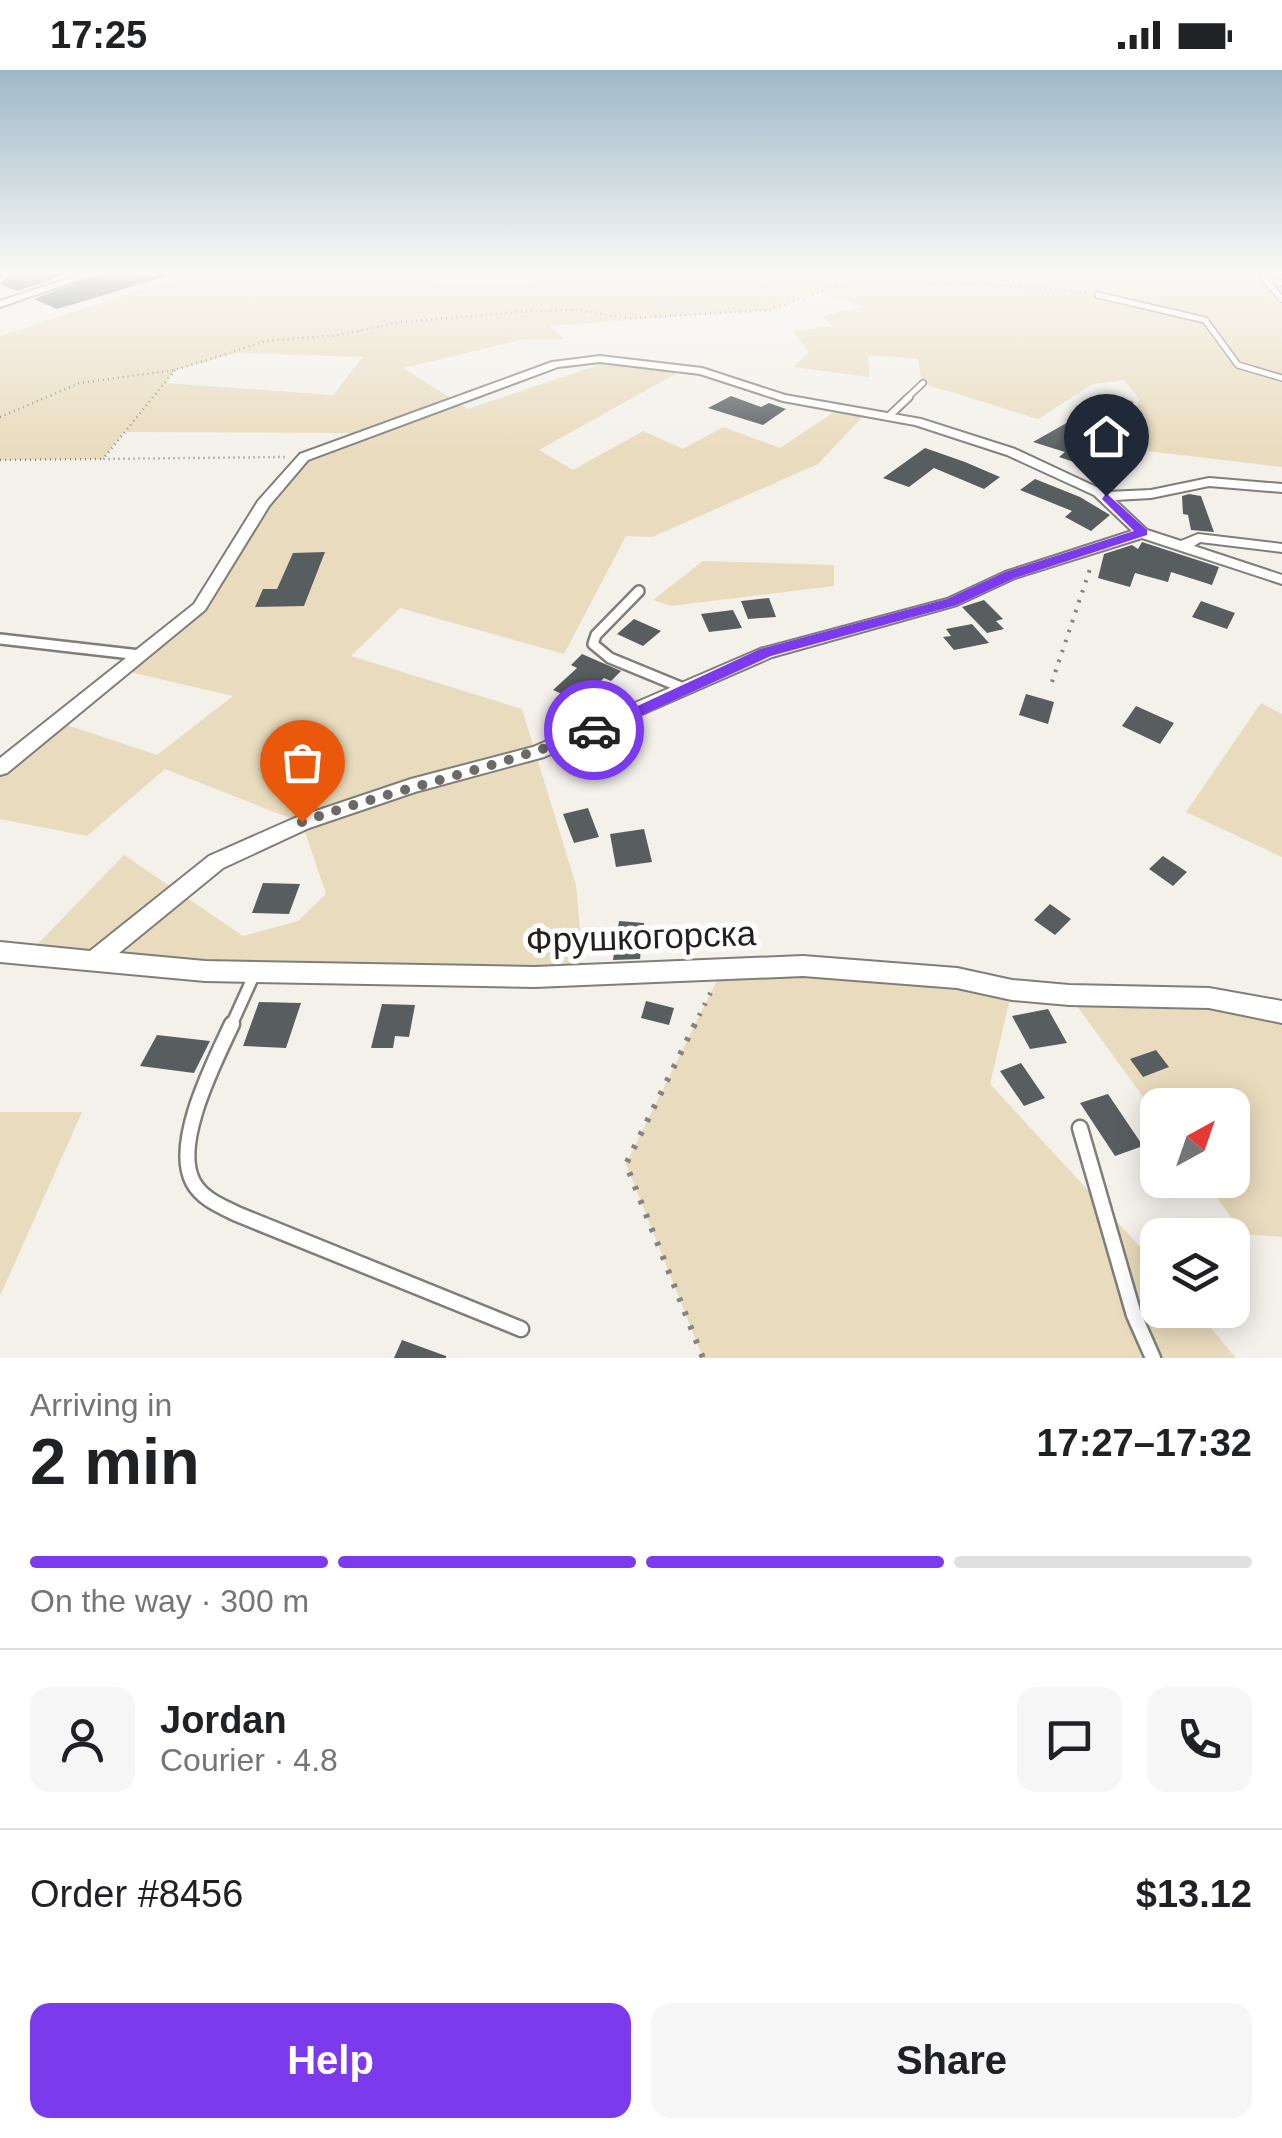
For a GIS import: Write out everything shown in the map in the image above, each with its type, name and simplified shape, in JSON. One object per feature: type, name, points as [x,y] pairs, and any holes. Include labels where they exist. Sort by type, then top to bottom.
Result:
[{"type":"street","points":[[0,768],[200,607],[263,504],[304,457],[534,370],[590,360],[702,371],[783,398],[889,416],[1011,452],[1106,496],[1138,529],[1282,580]]},
{"type":"street","points":[[1106,496],[1151,494],[1209,482],[1282,488]]},
{"type":"street","points":[[97,958],[178,890],[243,848],[344,807],[538,752],[766,652],[952,602],[1010,575],[1138,529],[1151,494]]},
{"type":"street","points":[[1182,546],[1198,538],[1282,548]]},
{"type":"street","name":"Фрушкогорска","points":[[0,952],[255,972],[535,977],[724,968],[892,971],[1012,990],[1209,998],[1282,1012]]},
{"type":"lane","points":[[1215,332],[1222,350],[1238,366],[1282,378]]},
{"type":"lane","points":[[889,416],[924,382]]},
{"type":"lane","points":[[639,590],[596,634],[594,644],[610,658],[686,689]]},
{"type":"lane","points":[[0,639],[140,654]]},
{"type":"lane","points":[[255,972],[188,1137],[188,1174],[197,1190],[238,1214],[521,1329]]},
{"type":"lane","points":[[1080,1128],[1134,1315],[1154,1358]]},
{"type":"path","points":[[0,417],[80,383],[176,370],[266,340],[352,332]]},
{"type":"path","points":[[104,458],[176,370]]},
{"type":"path","points":[[0,460],[304,457]]},
{"type":"path","points":[[1052,682],[1099,543]]},
{"type":"path","points":[[703,1358],[626,1164],[724,968]]},
{"type":"shaded area","points":[[12,332],[556,332],[564,339],[525,339],[403,368],[468,409],[614,360],[686,368],[539,450],[573,470],[643,431],[683,449],[723,427],[780,448],[837,410],[866,413],[818,464],[652,537],[626,536],[564,654],[400,608],[351,656],[522,709],[576,885],[584,975],[351,973],[30,952],[124,855],[243,936],[298,921],[326,894],[302,823],[165,769],[87,836],[0,819],[0,768],[55,721],[157,755],[233,696],[121,670],[200,607],[263,504],[304,457],[360,433],[124,432],[103,459],[0,460],[0,336]],"holes":[[[237,353],[363,357],[333,395],[166,383],[175,370]]]},
{"type":"shaded area","points":[[794,332],[1282,332],[1282,467],[1129,449],[1139,399],[1124,380],[1093,384],[1038,419],[922,383],[918,359],[868,355],[869,377],[793,367],[809,352]]},
{"type":"shaded area","points":[[703,561],[834,565],[834,586],[671,606],[653,600]]},
{"type":"shaded area","points":[[1261,703],[1282,714],[1282,857],[1186,812]]},
{"type":"shaded area","points":[[723,968],[1012,990],[990,1084],[1140,1247],[1140,1328],[1211,1328],[1236,1358],[703,1358],[626,1164]]},
{"type":"shaded area","points":[[1069,995],[1282,1012],[1282,1237],[1250,1235],[1250,1218],[1231,1218],[1217,1198],[1250,1198],[1250,1088],[1140,1088],[1140,1093]]},
{"type":"shaded area","points":[[0,1112],[82,1112],[0,1296]]},
{"type":"building","points":[[731,396],[761,407],[769,403],[786,409],[763,425],[708,408]]},
{"type":"building","points":[[1114,396],[1134,402],[1079,437],[1119,459],[1104,472],[1059,457],[1065,452],[1033,442]]},
{"type":"building","points":[[925,448],[1000,477],[984,489],[934,468],[909,487],[883,478]]},
{"type":"building","points":[[1035,479],[1080,497],[1110,515],[1091,531],[1065,517],[1072,511],[1020,490]]},
{"type":"building","points":[[1182,496],[1201,496],[1214,532],[1191,530],[1188,515],[1183,514]]},
{"type":"building","points":[[1142,542],[1219,567],[1212,585],[1171,572],[1168,582],[1135,573],[1130,587],[1098,578],[1104,554],[1132,545],[1138,549]]},
{"type":"building","points":[[325,552],[304,606],[255,607],[263,589],[277,589],[293,553]]},
{"type":"building","points":[[769,598],[776,617],[748,619],[741,601]]},
{"type":"building","points":[[984,600],[1003,619],[996,621],[1004,629],[987,633],[962,607]]},
{"type":"building","points":[[1201,601],[1235,613],[1227,629],[1192,617]]},
{"type":"building","points":[[733,610],[742,628],[709,632],[701,614]]},
{"type":"building","points":[[634,619],[661,631],[643,646],[617,634]]},
{"type":"building","points":[[972,624],[989,643],[954,650],[943,637],[951,636],[946,629]]},
{"type":"building","points":[[582,654],[621,671],[611,681],[604,678],[583,698],[573,699],[553,690],[577,668],[571,665]]},
{"type":"building","points":[[1026,694],[1054,702],[1048,724],[1019,715]]},
{"type":"building","points":[[1136,706],[1174,723],[1160,744],[1122,726]]},
{"type":"building","points":[[602,742],[614,763],[584,772],[572,751]]},
{"type":"building","points":[[588,808],[599,837],[574,843],[563,814]]},
{"type":"building","points":[[644,829],[652,862],[616,867],[610,834]]},
{"type":"building","points":[[1163,856],[1187,872],[1173,886],[1149,869]]},
{"type":"building","points":[[263,883],[300,884],[289,914],[252,913]]},
{"type":"building","points":[[1050,904],[1071,919],[1055,935],[1034,920]]},
{"type":"building","points":[[619,921],[644,923],[640,959],[613,960]]},
{"type":"building","points":[[646,1001],[674,1008],[669,1025],[641,1018]]},
{"type":"building","points":[[259,1002],[301,1003],[286,1048],[243,1046]]},
{"type":"building","points":[[382,1004],[415,1005],[409,1037],[395,1036],[393,1048],[371,1048]]},
{"type":"building","points":[[1048,1009],[1067,1043],[1030,1049],[1012,1016]]},
{"type":"building","points":[[157,1035],[210,1041],[194,1073],[140,1066]]},
{"type":"building","points":[[1156,1050],[1169,1067],[1143,1077],[1130,1059]]},
{"type":"building","points":[[1021,1063],[1045,1098],[1024,1106],[1000,1071]]},
{"type":"building","points":[[1108,1094],[1140,1147],[1115,1156],[1080,1103]]},
{"type":"building","points":[[402,1340],[446,1356],[446,1358],[394,1358]]},
{"type":"way so far","points":[[302,822],[411,786],[515,760],[594,730]]},
{"type":"route","points":[[594,730],[766,652],[952,602],[1010,575],[1142,532],[1106,496]]}]
